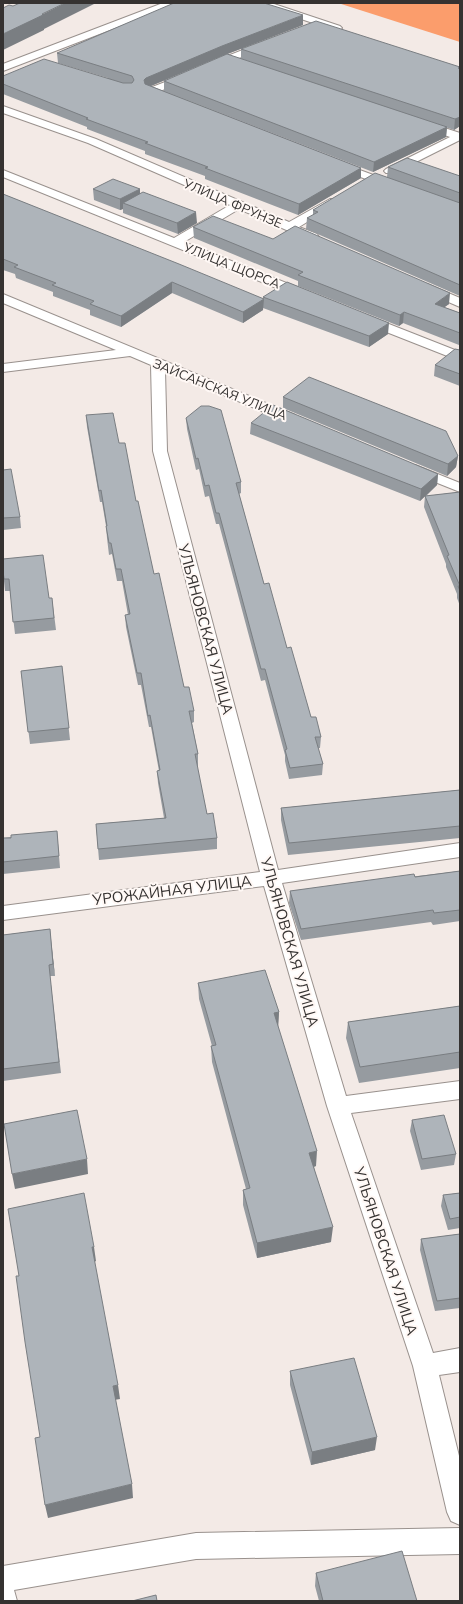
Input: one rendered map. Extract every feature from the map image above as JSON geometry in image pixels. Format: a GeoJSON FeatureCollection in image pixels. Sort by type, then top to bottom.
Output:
{"type":"FeatureCollection","features":[{"type":"Feature","properties":{"kind":"street"},"geometry":{"type":"LineString","coordinates":[[3,68],[30,59],[172,3]]}},
{"type":"Feature","properties":{"kind":"street"},"geometry":{"type":"LineString","coordinates":[[262,3],[344,31]]}},
{"type":"Feature","properties":{"kind":"street"},"geometry":{"type":"LineString","coordinates":[[307,29],[322,23]]}},
{"type":"Feature","properties":{"kind":"street"},"geometry":{"type":"LineString","coordinates":[[166,97],[152,91],[271,42]]}},
{"type":"Feature","properties":{"kind":"street"},"geometry":{"type":"LineString","coordinates":[[30,59],[45,64]]}},
{"type":"Feature","properties":{"kind":"street"},"geometry":{"type":"LineString","coordinates":[[227,59],[242,64]]}},
{"type":"Feature","properties":{"kind":"street","name":"УЛИЦА ФРУНЗЕ"},"geometry":{"type":"LineString","coordinates":[[3,109],[92,141],[325,243]]}},
{"type":"Feature","properties":{"kind":"street"},"geometry":{"type":"LineString","coordinates":[[414,121],[459,136]]}},
{"type":"Feature","properties":{"kind":"street"},"geometry":{"type":"LineString","coordinates":[[361,186],[374,178],[459,136]]}},
{"type":"Feature","properties":{"kind":"street"},"geometry":{"type":"LineString","coordinates":[[329,161],[402,189]]}},
{"type":"Feature","properties":{"kind":"street","name":"УЛИЦА ЩОРСА"},"geometry":{"type":"LineString","coordinates":[[4,175],[314,298]]}},
{"type":"Feature","properties":{"kind":"street"},"geometry":{"type":"LineString","coordinates":[[290,227],[341,197]]}},
{"type":"Feature","properties":{"kind":"street"},"geometry":{"type":"LineString","coordinates":[[175,242],[238,205]]}},
{"type":"Feature","properties":{"kind":"street"},"geometry":{"type":"LineString","coordinates":[[417,284],[460,303]]}},
{"type":"Feature","properties":{"kind":"street","name":"ЗАЙСАНСКАЯ УЛИЦА"},"geometry":{"type":"LineString","coordinates":[[3,298],[306,424]]}},
{"type":"Feature","properties":{"kind":"street"},"geometry":{"type":"LineString","coordinates":[[358,316],[460,358]]}},
{"type":"Feature","properties":{"kind":"street"},"geometry":{"type":"LineString","coordinates":[[3,368],[130,352]]}},
{"type":"Feature","properties":{"kind":"street","name":"УЛЬЯНОВСКАЯ УЛИЦА"},"geometry":{"type":"LineString","coordinates":[[158,363],[160,451],[271,878],[338,1106],[425,1366],[460,1512]]}},
{"type":"Feature","properties":{"kind":"street"},"geometry":{"type":"LineString","coordinates":[[401,464],[460,488]]}},
{"type":"Feature","properties":{"kind":"street","name":"УРОЖАЙНАЯ УЛИЦА"},"geometry":{"type":"LineString","coordinates":[[3,913],[271,878],[460,850]]}},
{"type":"Feature","properties":{"kind":"street"},"geometry":{"type":"LineString","coordinates":[[338,1106],[460,1090]]}},
{"type":"Feature","properties":{"kind":"street"},"geometry":{"type":"LineString","coordinates":[[425,1366],[460,1360]]}},
{"type":"Feature","properties":{"kind":"street"},"geometry":{"type":"LineString","coordinates":[[3,1580],[196,1546],[460,1541]]}},
{"type":"Feature","properties":{"kind":"street"},"geometry":{"type":"LineString","coordinates":[[3,1595],[4,1601]]}},
{"type":"Feature","properties":{"kind":"shaded area"},"geometry":{"type":"Polygon","coordinates":[[[338,3],[460,3],[460,42],[338,3]]]}},
{"type":"Feature","properties":{"kind":"building"},"geometry":{"type":"Polygon","coordinates":[[[20,3],[65,3],[3,34],[3,8],[20,3]]]}},
{"type":"Feature","properties":{"kind":"building"},"geometry":{"type":"Polygon","coordinates":[[[174,3],[264,3],[303,15],[222,46],[146,78],[144,80],[145,84],[361,168],[299,204],[205,168],[208,167],[145,143],[148,142],[86,119],[88,118],[3,84],[3,76],[44,59],[123,83],[132,83],[134,80],[132,76],[57,53],[174,3]]]}},
{"type":"Feature","properties":{"kind":"building"},"geometry":{"type":"Polygon","coordinates":[[[316,21],[460,67],[458,68],[460,69],[460,117],[455,119],[241,49],[316,21]]]}},
{"type":"Feature","properties":{"kind":"building"},"geometry":{"type":"Polygon","coordinates":[[[227,54],[447,127],[374,162],[164,81],[227,54]]]}},
{"type":"Feature","properties":{"kind":"building"},"geometry":{"type":"Polygon","coordinates":[[[407,158],[460,176],[460,193],[388,167],[407,158]]]}},
{"type":"Feature","properties":{"kind":"building"},"geometry":{"type":"Polygon","coordinates":[[[375,173],[460,203],[460,285],[307,218],[318,212],[313,210],[375,173]]]}},
{"type":"Feature","properties":{"kind":"building"},"geometry":{"type":"Polygon","coordinates":[[[113,179],[140,189],[120,199],[93,189],[113,179]]]}},
{"type":"Feature","properties":{"kind":"building"},"geometry":{"type":"Polygon","coordinates":[[[143,192],[196,212],[177,223],[123,203],[143,192]]]}},
{"type":"Feature","properties":{"kind":"building"},"geometry":{"type":"Polygon","coordinates":[[[3,194],[264,299],[243,312],[172,282],[121,316],[90,304],[94,301],[52,285],[56,283],[14,267],[18,265],[3,259],[3,194]]]}},
{"type":"Feature","properties":{"kind":"building"},"geometry":{"type":"Polygon","coordinates":[[[213,216],[273,239],[295,226],[450,293],[435,304],[460,313],[460,333],[404,312],[400,315],[298,275],[303,272],[193,227],[213,216]]]}},
{"type":"Feature","properties":{"kind":"building"},"geometry":{"type":"Polygon","coordinates":[[[287,282],[389,323],[369,336],[263,297],[287,282]]]}},
{"type":"Feature","properties":{"kind":"building"},"geometry":{"type":"Polygon","coordinates":[[[455,349],[460,350],[460,374],[435,365],[455,349]]]}},
{"type":"Feature","properties":{"kind":"building"},"geometry":{"type":"Polygon","coordinates":[[[309,377],[446,431],[458,456],[448,464],[283,397],[309,377]]]}},
{"type":"Feature","properties":{"kind":"building"},"geometry":{"type":"Polygon","coordinates":[[[273,405],[438,474],[421,489],[251,423],[273,405]]]}},
{"type":"Feature","properties":{"kind":"building"},"geometry":{"type":"Polygon","coordinates":[[[201,406],[209,406],[221,410],[241,482],[236,483],[264,584],[269,583],[287,648],[291,647],[311,717],[316,717],[321,737],[315,737],[323,764],[290,768],[285,750],[287,749],[265,669],[261,669],[219,513],[216,513],[209,485],[205,486],[198,458],[196,459],[186,418],[201,406]]]}},
{"type":"Feature","properties":{"kind":"building"},"geometry":{"type":"Polygon","coordinates":[[[113,413],[119,443],[125,443],[136,501],[138,501],[154,574],[159,573],[184,687],[189,687],[194,711],[189,711],[198,754],[195,754],[207,814],[213,813],[217,838],[98,849],[96,824],[166,818],[157,771],[160,770],[150,715],[148,716],[141,673],[137,673],[125,615],[130,614],[121,569],[116,569],[111,543],[109,543],[101,490],[99,491],[86,415],[113,413]]]}},
{"type":"Feature","properties":{"kind":"building"},"geometry":{"type":"Polygon","coordinates":[[[11,469],[20,517],[3,518],[3,470],[11,469]]]}},
{"type":"Feature","properties":{"kind":"building"},"geometry":{"type":"Polygon","coordinates":[[[460,492],[460,586],[447,556],[449,555],[425,496],[460,492]]]}},
{"type":"Feature","properties":{"kind":"building"},"geometry":{"type":"Polygon","coordinates":[[[43,555],[49,598],[52,598],[54,618],[13,622],[9,579],[4,579],[3,559],[43,555]]]}},
{"type":"Feature","properties":{"kind":"building"},"geometry":{"type":"Polygon","coordinates":[[[62,666],[69,728],[28,732],[21,671],[62,666]]]}},
{"type":"Feature","properties":{"kind":"building"},"geometry":{"type":"Polygon","coordinates":[[[460,790],[460,826],[289,843],[281,808],[460,790]]]}},
{"type":"Feature","properties":{"kind":"building"},"geometry":{"type":"Polygon","coordinates":[[[57,831],[59,856],[3,862],[3,838],[11,838],[11,835],[57,831]]]}},
{"type":"Feature","properties":{"kind":"building"},"geometry":{"type":"Polygon","coordinates":[[[460,871],[460,910],[434,913],[433,910],[301,929],[290,891],[414,874],[415,877],[460,871]]]}},
{"type":"Feature","properties":{"kind":"building"},"geometry":{"type":"Polygon","coordinates":[[[50,929],[53,964],[49,965],[59,1062],[3,1069],[3,935],[50,929]]]}},
{"type":"Feature","properties":{"kind":"building"},"geometry":{"type":"Polygon","coordinates":[[[265,970],[279,1012],[274,1013],[317,1151],[309,1153],[333,1227],[257,1243],[243,1190],[250,1188],[211,1046],[216,1045],[198,983],[265,970]]]}},
{"type":"Feature","properties":{"kind":"building"},"geometry":{"type":"Polygon","coordinates":[[[460,1006],[460,1052],[360,1067],[348,1022],[460,1006]]]}},
{"type":"Feature","properties":{"kind":"building"},"geometry":{"type":"Polygon","coordinates":[[[77,1110],[87,1159],[12,1174],[4,1124],[77,1110]]]}},
{"type":"Feature","properties":{"kind":"building"},"geometry":{"type":"Polygon","coordinates":[[[444,1115],[456,1154],[422,1159],[412,1120],[444,1115]]]}},
{"type":"Feature","properties":{"kind":"building"},"geometry":{"type":"Polygon","coordinates":[[[84,1193],[94,1247],[92,1247],[118,1385],[113,1386],[132,1484],[45,1505],[35,1438],[40,1437],[25,1342],[16,1276],[19,1276],[8,1209],[84,1193]]]}},
{"type":"Feature","properties":{"kind":"building"},"geometry":{"type":"Polygon","coordinates":[[[460,1193],[460,1217],[450,1219],[443,1195],[460,1193]]]}},
{"type":"Feature","properties":{"kind":"building"},"geometry":{"type":"Polygon","coordinates":[[[460,1234],[460,1298],[437,1301],[421,1239],[460,1234]]]}},
{"type":"Feature","properties":{"kind":"building"},"geometry":{"type":"Polygon","coordinates":[[[354,1358],[377,1437],[312,1452],[290,1371],[354,1358]]]}},
{"type":"Feature","properties":{"kind":"building"},"geometry":{"type":"Polygon","coordinates":[[[402,1551],[417,1601],[323,1601],[316,1573],[402,1551]]]}},
{"type":"Feature","properties":{"kind":"building"},"geometry":{"type":"Polygon","coordinates":[[[156,1595],[157,1601],[132,1601],[156,1595]]]}}]}
